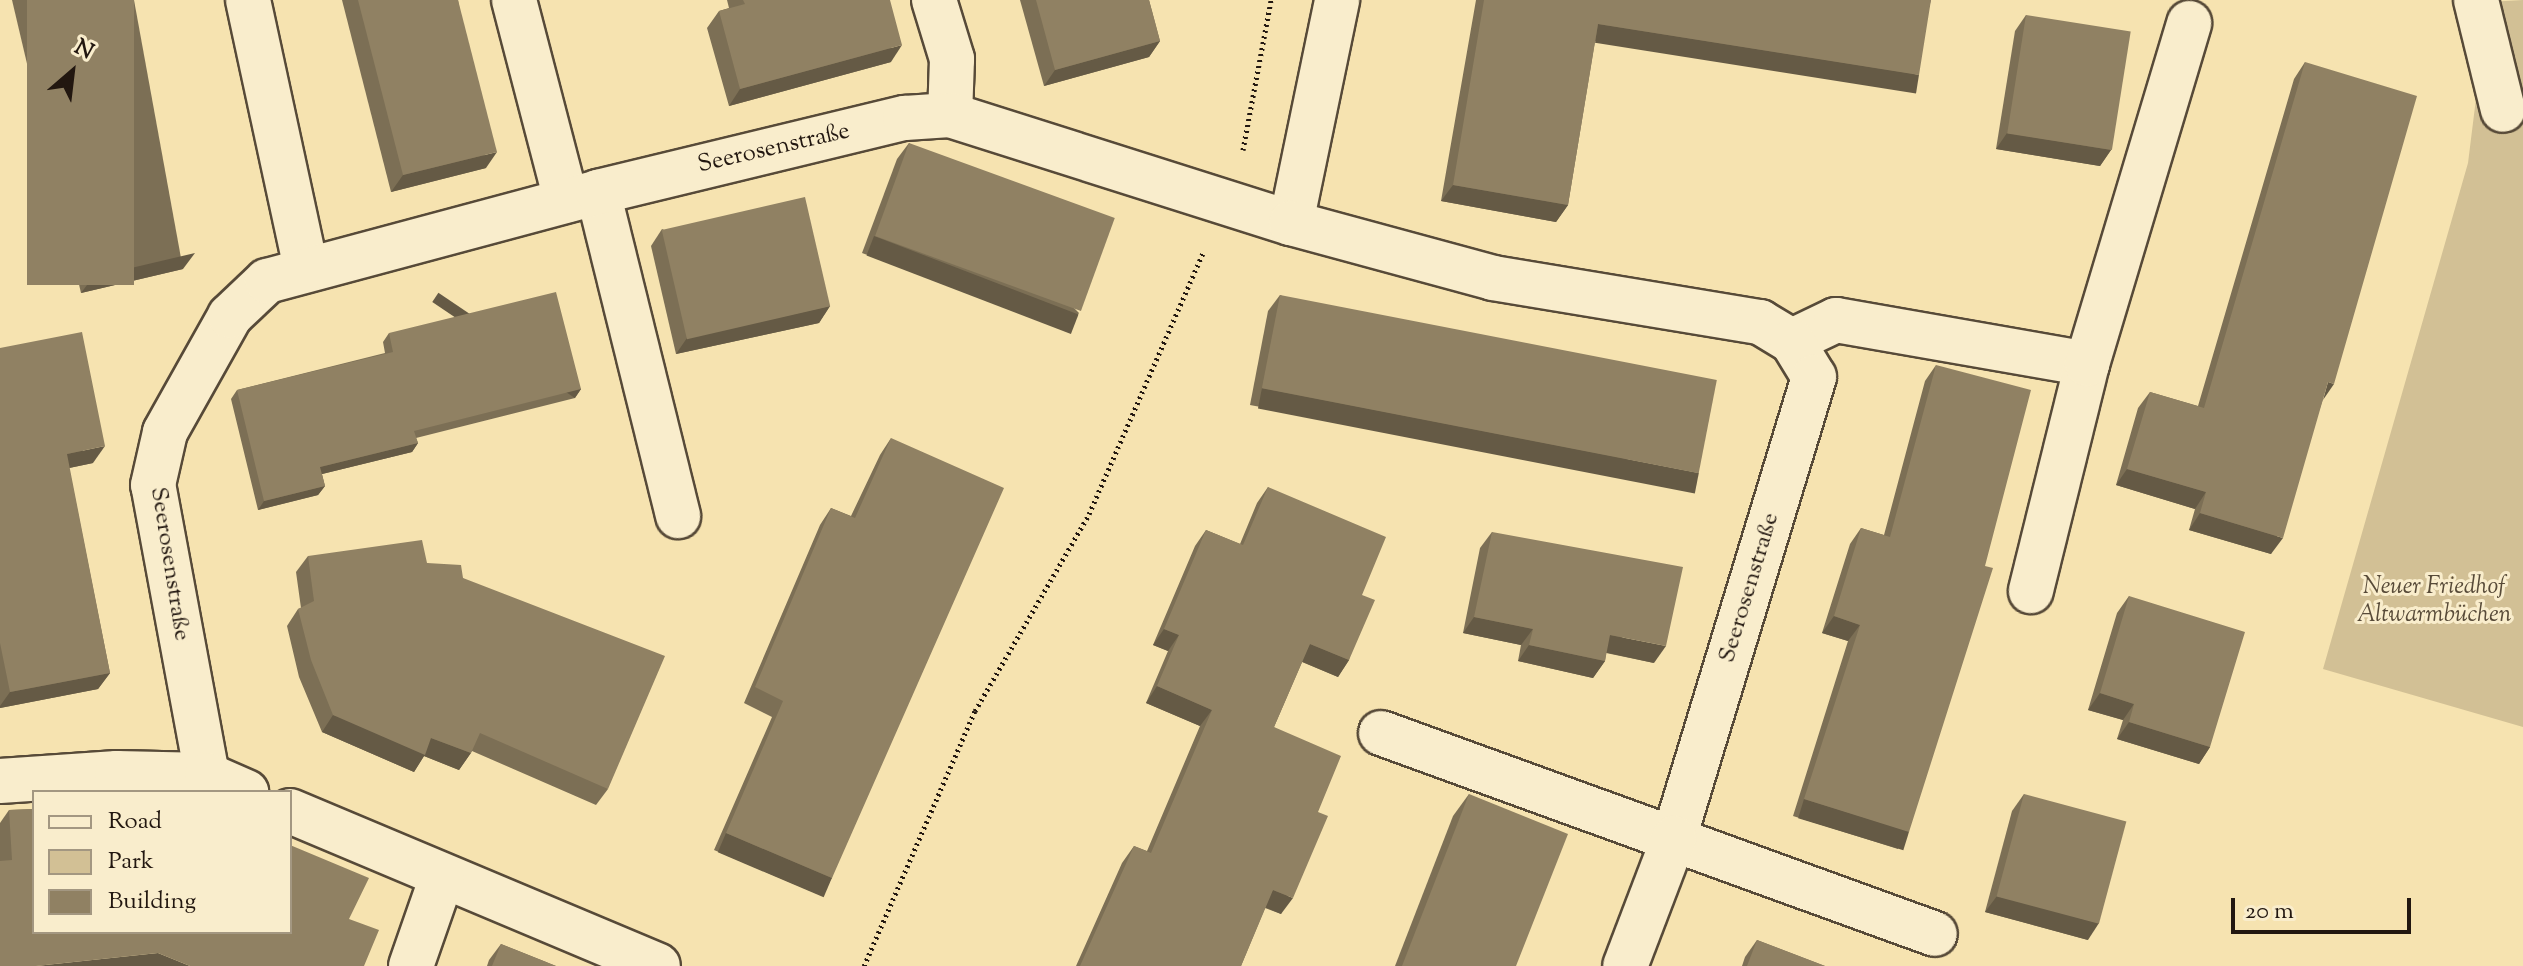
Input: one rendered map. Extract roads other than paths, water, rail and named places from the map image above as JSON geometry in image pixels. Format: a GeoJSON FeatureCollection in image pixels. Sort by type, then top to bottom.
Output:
{"type":"FeatureCollection","features":[{"type":"Feature","properties":{"kind":"street"},"geometry":{"type":"LineString","coordinates":[[248,0],[306,269]]}},
{"type":"Feature","properties":{"kind":"street"},"geometry":{"type":"LineString","coordinates":[[514,0],[582,196],[678,516]]}},
{"type":"Feature","properties":{"kind":"street"},"geometry":{"type":"LineString","coordinates":[[934,0],[952,59],[950,115]]}},
{"type":"Feature","properties":{"kind":"street"},"geometry":{"type":"LineString","coordinates":[[1291,223],[1337,0]]}},
{"type":"Feature","properties":{"kind":"street"},"geometry":{"type":"LineString","coordinates":[[2476,0],[2503,110]]}},
{"type":"Feature","properties":{"kind":"street"},"geometry":{"type":"LineString","coordinates":[[2031,591],[2087,364],[2189,23]]}},
{"type":"Feature","properties":{"kind":"street","name":"Seerosenstraße"},"geometry":{"type":"LineString","coordinates":[[0,781],[117,773],[226,784],[153,485],[165,432],[230,316],[267,281],[582,196],[905,118],[950,115],[1224,205],[1493,278],[1760,322],[1792,341],[1814,377],[1674,838],[1625,966]]}},
{"type":"Feature","properties":{"kind":"street"},"geometry":{"type":"LineString","coordinates":[[1792,341],[1836,320],[2087,364]]}},
{"type":"Feature","properties":{"kind":"street"},"geometry":{"type":"LineString","coordinates":[[1381,733],[1935,934]]}},
{"type":"Feature","properties":{"kind":"street"},"geometry":{"type":"LineString","coordinates":[[292,812],[658,966]]}},
{"type":"Feature","properties":{"kind":"street"},"geometry":{"type":"LineString","coordinates":[[411,966],[442,877]]}},
{"type":"Feature","properties":{"kind":"park label","name":"Neuer Friedhof Altwarmbüchen"},"geometry":{"type":"Point","coordinates":[2434,602]}}]}
